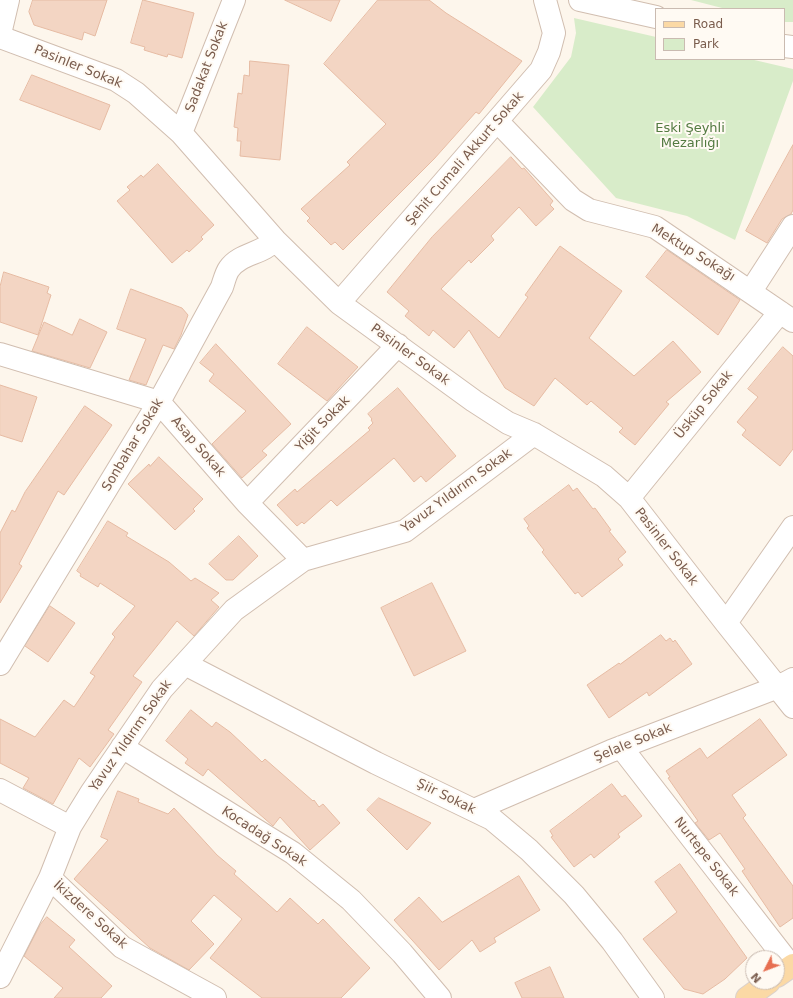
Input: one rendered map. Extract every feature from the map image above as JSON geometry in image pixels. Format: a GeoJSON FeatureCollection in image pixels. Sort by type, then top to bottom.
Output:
{"type":"FeatureCollection","features":[{"type":"Feature","properties":{"kind":"main road"},"geometry":{"type":"LineString","coordinates":[[747,998],[758,990]]}},
{"type":"Feature","properties":{"kind":"street"},"geometry":{"type":"LineString","coordinates":[[0,36],[8,0]]}},
{"type":"Feature","properties":{"kind":"street","name":"Sadakat Sokak"},"geometry":{"type":"LineString","coordinates":[[181,133],[234,0]]}},
{"type":"Feature","properties":{"kind":"street","name":"Şehit Cumali Akkurt Sokak"},"geometry":{"type":"LineString","coordinates":[[339,303],[498,122],[541,70],[549,52],[554,33],[545,0]]}},
{"type":"Feature","properties":{"kind":"street"},"geometry":{"type":"LineString","coordinates":[[580,0],[655,17]]}},
{"type":"Feature","properties":{"kind":"street","name":"Pasinler Sokak"},"geometry":{"type":"LineString","coordinates":[[0,36],[116,80],[136,93],[181,133],[275,240],[339,303],[474,401],[508,423],[534,434],[604,476],[629,498],[726,624],[785,683],[793,707]]}},
{"type":"Feature","properties":{"kind":"street","name":"Mektup Sokağı"},"geometry":{"type":"LineString","coordinates":[[498,122],[573,200],[589,210],[655,227],[751,291],[787,317]]}},
{"type":"Feature","properties":{"kind":"street"},"geometry":{"type":"LineString","coordinates":[[751,291],[793,226]]}},
{"type":"Feature","properties":{"kind":"street","name":"Sonbahar Sokak"},"geometry":{"type":"LineString","coordinates":[[0,664],[159,402],[222,287],[229,269],[240,258],[270,246],[275,240]]}},
{"type":"Feature","properties":{"kind":"street","name":"Üsküp Sokak"},"geometry":{"type":"LineString","coordinates":[[629,498],[787,317]]}},
{"type":"Feature","properties":{"kind":"street","name":"Yiğit Sokak"},"geometry":{"type":"LineString","coordinates":[[247,504],[398,345]]}},
{"type":"Feature","properties":{"kind":"street"},"geometry":{"type":"LineString","coordinates":[[0,354],[159,402]]}},
{"type":"Feature","properties":{"kind":"street","name":"Asap Sokak"},"geometry":{"type":"LineString","coordinates":[[159,402],[247,504],[303,560]]}},
{"type":"Feature","properties":{"kind":"street","name":"Yavuz Yıldırım Sokak"},"geometry":{"type":"LineString","coordinates":[[0,977],[50,878],[70,827],[91,793],[162,690],[234,610],[303,560],[405,531],[534,434]]}},
{"type":"Feature","properties":{"kind":"street"},"geometry":{"type":"LineString","coordinates":[[726,624],[793,527]]}},
{"type":"Feature","properties":{"kind":"street","name":"Şiir Sokak"},"geometry":{"type":"LineString","coordinates":[[185,664],[376,763],[492,819],[529,850],[574,895],[612,941],[653,998]]}},
{"type":"Feature","properties":{"kind":"street","name":"Şelale Sokak"},"geometry":{"type":"LineString","coordinates":[[474,810],[621,747],[785,683]]}},
{"type":"Feature","properties":{"kind":"street","name":"Kocadağ Sokak"},"geometry":{"type":"LineString","coordinates":[[122,747],[293,853],[351,900],[402,953],[440,998]]}},
{"type":"Feature","properties":{"kind":"street","name":"Nurtepe Sokak"},"geometry":{"type":"LineString","coordinates":[[621,747],[787,969]]}},
{"type":"Feature","properties":{"kind":"street"},"geometry":{"type":"LineString","coordinates":[[0,790],[70,827]]}},
{"type":"Feature","properties":{"kind":"street","name":"İkizdere Sokak"},"geometry":{"type":"LineString","coordinates":[[50,878],[122,947],[215,998]]}},
{"type":"Feature","properties":{"kind":"green space"},"geometry":{"type":"Polygon","coordinates":[[[691,0],[793,0],[793,22],[785,22],[785,8],[722,8],[691,0]]]}},
{"type":"Feature","properties":{"kind":"green space","name":"Eski Şeyhli Mezarlığı"},"geometry":{"type":"Polygon","coordinates":[[[574,18],[655,37],[655,60],[754,60],[793,69],[793,81],[735,240],[687,216],[616,198],[533,107],[571,57],[576,33],[574,18]]]}},
{"type":"Feature","properties":{"kind":"building"},"geometry":{"type":"Polygon","coordinates":[[[33,0],[107,0],[95,36],[84,32],[82,40],[34,25],[29,12],[33,0]]]}},
{"type":"Feature","properties":{"kind":"building"},"geometry":{"type":"Polygon","coordinates":[[[143,0],[194,13],[182,58],[168,54],[167,57],[144,50],[145,47],[131,43],[143,0]]]}},
{"type":"Feature","properties":{"kind":"building"},"geometry":{"type":"Polygon","coordinates":[[[285,0],[340,0],[331,21],[285,0]]]}},
{"type":"Feature","properties":{"kind":"building"},"geometry":{"type":"Polygon","coordinates":[[[378,0],[429,0],[446,13],[522,61],[479,114],[476,112],[434,159],[343,250],[335,242],[331,245],[307,221],[310,218],[301,209],[350,165],[347,162],[386,124],[324,64],[378,0]]]}},
{"type":"Feature","properties":{"kind":"building"},"geometry":{"type":"Polygon","coordinates":[[[250,61],[289,65],[280,160],[240,156],[241,141],[237,141],[238,128],[234,127],[238,93],[242,94],[244,75],[249,76],[250,61]]]}},
{"type":"Feature","properties":{"kind":"building"},"geometry":{"type":"Polygon","coordinates":[[[32,75],[110,105],[100,130],[20,100],[32,75]]]}},
{"type":"Feature","properties":{"kind":"building"},"geometry":{"type":"Polygon","coordinates":[[[793,145],[793,210],[791,214],[782,219],[767,243],[746,231],[793,145]]]}},
{"type":"Feature","properties":{"kind":"building"},"geometry":{"type":"Polygon","coordinates":[[[511,157],[522,169],[524,168],[553,201],[550,205],[554,209],[536,226],[519,207],[491,236],[494,240],[471,263],[469,260],[441,289],[499,338],[528,297],[525,295],[560,246],[622,291],[589,338],[634,376],[673,341],[701,372],[666,402],[669,404],[635,445],[619,432],[623,428],[591,401],[587,405],[555,378],[534,406],[505,388],[469,330],[454,348],[433,330],[429,336],[405,316],[409,311],[387,292],[432,237],[511,157]]]}},
{"type":"Feature","properties":{"kind":"building"},"geometry":{"type":"Polygon","coordinates":[[[158,164],[214,225],[201,237],[203,239],[189,252],[187,250],[172,263],[117,201],[130,190],[127,187],[141,175],[143,177],[158,164]]]}},
{"type":"Feature","properties":{"kind":"building"},"geometry":{"type":"Polygon","coordinates":[[[667,250],[740,300],[718,335],[646,277],[667,250]]]}},
{"type":"Feature","properties":{"kind":"building"},"geometry":{"type":"Polygon","coordinates":[[[4,272],[49,287],[47,293],[51,295],[38,335],[0,322],[0,287],[4,272]]]}},
{"type":"Feature","properties":{"kind":"building"},"geometry":{"type":"Polygon","coordinates":[[[131,289],[182,308],[188,315],[174,349],[163,345],[146,385],[129,380],[146,339],[117,329],[131,289]]]}},
{"type":"Feature","properties":{"kind":"building"},"geometry":{"type":"Polygon","coordinates":[[[80,319],[107,332],[90,368],[32,351],[44,322],[72,335],[80,319]]]}},
{"type":"Feature","properties":{"kind":"building"},"geometry":{"type":"Polygon","coordinates":[[[307,327],[358,367],[327,401],[278,364],[307,327]]]}},
{"type":"Feature","properties":{"kind":"building"},"geometry":{"type":"Polygon","coordinates":[[[216,344],[291,424],[262,451],[267,455],[242,478],[212,444],[246,411],[209,381],[214,374],[200,363],[216,344]]]}},
{"type":"Feature","properties":{"kind":"building"},"geometry":{"type":"Polygon","coordinates":[[[783,347],[793,356],[793,449],[780,466],[742,435],[746,430],[737,422],[758,397],[748,389],[783,347]]]}},
{"type":"Feature","properties":{"kind":"building"},"geometry":{"type":"Polygon","coordinates":[[[0,385],[37,397],[22,442],[0,435],[0,385]]]}},
{"type":"Feature","properties":{"kind":"building"},"geometry":{"type":"Polygon","coordinates":[[[398,388],[456,456],[426,482],[421,476],[414,482],[394,458],[337,506],[331,500],[304,524],[302,522],[297,526],[277,505],[295,489],[297,492],[370,430],[368,428],[373,423],[368,414],[398,388]]]}},
{"type":"Feature","properties":{"kind":"building"},"geometry":{"type":"Polygon","coordinates":[[[85,406],[112,425],[64,495],[58,491],[19,564],[22,566],[0,603],[0,533],[12,510],[15,512],[25,492],[85,406]]]}},
{"type":"Feature","properties":{"kind":"building"},"geometry":{"type":"Polygon","coordinates":[[[159,457],[203,499],[193,509],[195,511],[175,530],[128,484],[149,464],[150,466],[159,457]]]}},
{"type":"Feature","properties":{"kind":"building"},"geometry":{"type":"Polygon","coordinates":[[[569,485],[573,491],[577,488],[593,509],[595,508],[611,530],[609,531],[626,552],[618,559],[623,565],[582,597],[578,592],[575,594],[542,552],[544,550],[527,528],[529,526],[524,519],[569,485]]]}},
{"type":"Feature","properties":{"kind":"building"},"geometry":{"type":"Polygon","coordinates":[[[108,521],[128,533],[126,536],[169,562],[191,581],[195,578],[219,593],[211,600],[219,607],[194,636],[177,621],[133,676],[142,682],[108,730],[114,734],[90,767],[79,758],[53,804],[23,788],[29,778],[0,763],[0,719],[35,737],[64,700],[74,707],[95,676],[90,673],[115,637],[112,634],[135,606],[100,583],[98,587],[80,576],[81,574],[77,571],[108,521]]]}},
{"type":"Feature","properties":{"kind":"building"},"geometry":{"type":"Polygon","coordinates":[[[239,536],[258,556],[233,580],[226,580],[209,564],[239,536]]]}},
{"type":"Feature","properties":{"kind":"building"},"geometry":{"type":"Polygon","coordinates":[[[432,583],[466,651],[414,676],[381,608],[432,583]]]}},
{"type":"Feature","properties":{"kind":"building"},"geometry":{"type":"Polygon","coordinates":[[[50,606],[75,623],[48,662],[25,646],[50,606]]]}},
{"type":"Feature","properties":{"kind":"building"},"geometry":{"type":"Polygon","coordinates":[[[661,635],[666,641],[670,638],[673,642],[675,640],[692,664],[649,696],[647,692],[609,718],[587,685],[661,635]]]}},
{"type":"Feature","properties":{"kind":"building"},"geometry":{"type":"Polygon","coordinates":[[[191,710],[212,727],[216,722],[230,732],[262,762],[265,759],[313,801],[314,800],[319,807],[323,804],[340,823],[310,850],[280,817],[273,826],[208,769],[203,776],[185,763],[188,759],[166,741],[191,710]]]}},
{"type":"Feature","properties":{"kind":"building"},"geometry":{"type":"Polygon","coordinates":[[[760,719],[787,755],[732,795],[746,815],[743,818],[793,886],[793,918],[780,927],[742,871],[745,869],[720,833],[709,840],[695,823],[698,821],[668,778],[670,777],[666,771],[700,748],[707,758],[760,719]]]}},
{"type":"Feature","properties":{"kind":"building"},"geometry":{"type":"Polygon","coordinates":[[[612,784],[622,797],[625,795],[642,816],[618,834],[620,837],[594,858],[591,854],[574,867],[551,837],[553,836],[550,831],[612,784]]]}},
{"type":"Feature","properties":{"kind":"building"},"geometry":{"type":"Polygon","coordinates":[[[118,791],[139,799],[138,802],[168,814],[174,808],[217,855],[236,871],[234,874],[277,912],[290,898],[318,924],[323,919],[370,968],[341,998],[262,998],[210,958],[242,919],[214,895],[191,921],[214,944],[189,970],[150,948],[74,879],[108,840],[101,837],[118,791]]]}},
{"type":"Feature","properties":{"kind":"building"},"geometry":{"type":"Polygon","coordinates":[[[379,798],[431,823],[407,850],[367,810],[379,798]]]}},
{"type":"Feature","properties":{"kind":"building"},"geometry":{"type":"Polygon","coordinates":[[[680,864],[745,955],[745,960],[725,979],[703,994],[684,989],[643,939],[677,912],[655,882],[680,864]]]}},
{"type":"Feature","properties":{"kind":"building"},"geometry":{"type":"Polygon","coordinates":[[[519,876],[540,910],[494,938],[496,942],[480,952],[472,940],[439,970],[394,920],[419,897],[442,922],[519,876]]]}},
{"type":"Feature","properties":{"kind":"building"},"geometry":{"type":"Polygon","coordinates":[[[47,917],[75,940],[69,947],[112,986],[101,998],[54,998],[63,988],[24,956],[40,925],[47,917]]]}},
{"type":"Feature","properties":{"kind":"building"},"geometry":{"type":"Polygon","coordinates":[[[550,967],[564,998],[522,998],[515,983],[550,967]]]}}]}
